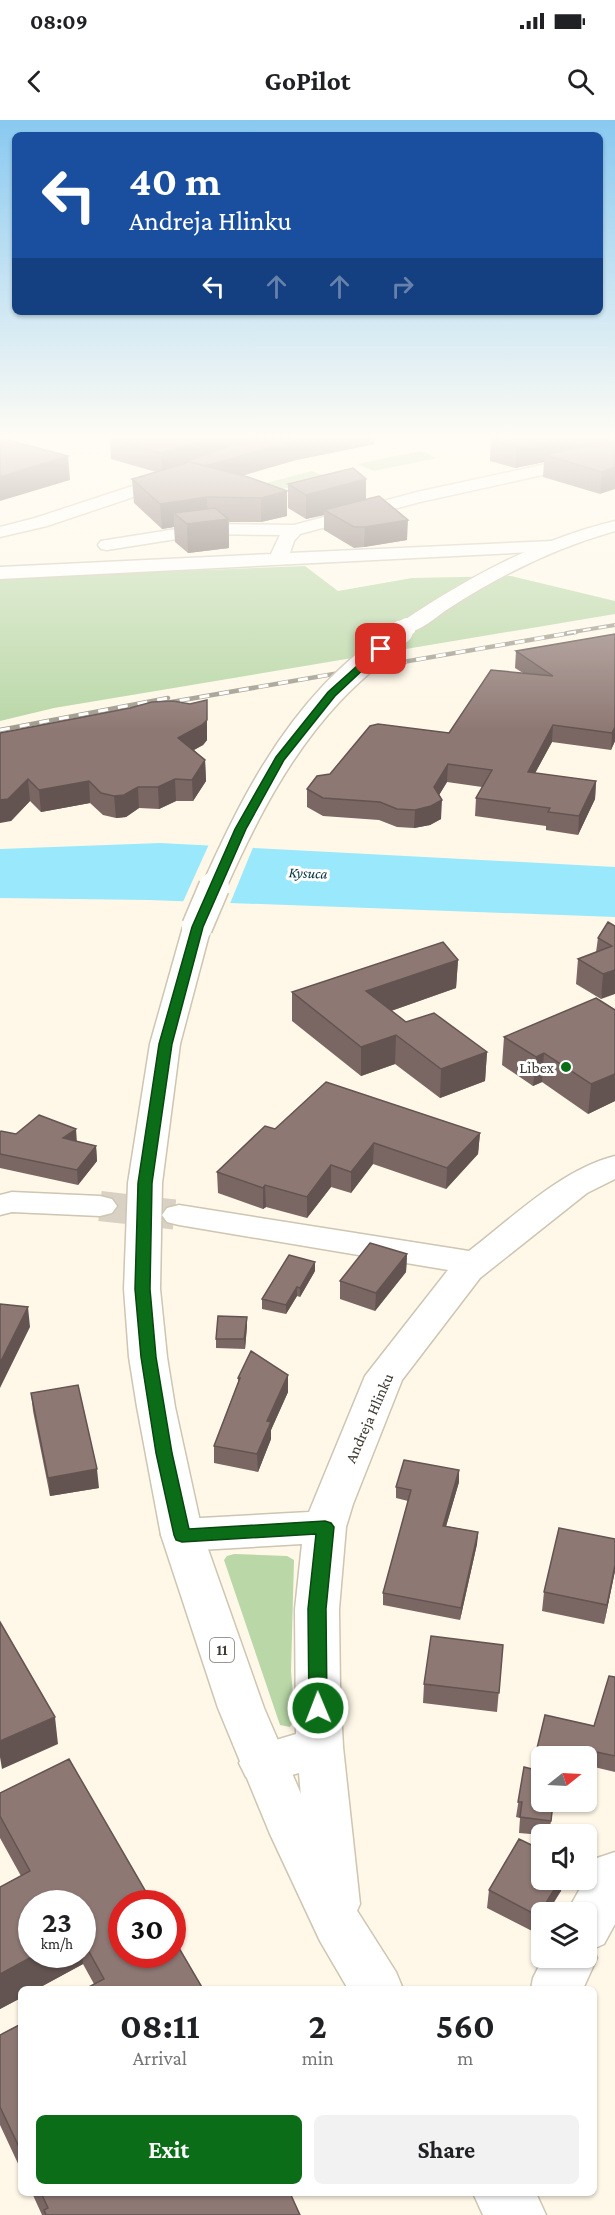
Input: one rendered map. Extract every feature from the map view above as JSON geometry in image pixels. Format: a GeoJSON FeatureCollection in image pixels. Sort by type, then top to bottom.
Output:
{"type":"FeatureCollection","features":[{"type":"Feature","properties":{"kind":"street"},"geometry":{"type":"LineString","coordinates":[[107,545],[178,534]]}},
{"type":"Feature","properties":{"kind":"street"},"geometry":{"type":"LineString","coordinates":[[273,534],[299,534]]}},
{"type":"Feature","properties":{"kind":"street"},"geometry":{"type":"LineString","coordinates":[[279,559],[290,535],[294,534]]}},
{"type":"Feature","properties":{"kind":"street","name":"11"},"geometry":{"type":"LineString","coordinates":[[375,1986],[338,1924],[294,1834],[263,1763],[182,1535],[155,1397],[142,1289],[145,1183],[165,1044],[197,927],[240,829],[280,759],[332,694],[407,627],[462,592],[522,560],[558,544],[590,534]]}},
{"type":"Feature","properties":{"kind":"street","name":"11"},"geometry":{"type":"LineString","coordinates":[[558,544],[607,534]]}},
{"type":"Feature","properties":{"kind":"street"},"geometry":{"type":"LineString","coordinates":[[0,573],[558,544]]}},
{"type":"Feature","properties":{"kind":"street"},"geometry":{"type":"LineString","coordinates":[[484,549],[522,560]]}},
{"type":"Feature","properties":{"kind":"street","name":"Andreja Hlinku"},"geometry":{"type":"LineString","coordinates":[[338,1924],[320,1747],[317,1609],[325,1527],[332,1504],[384,1376],[467,1270],[576,1186],[615,1166]]}},
{"type":"Feature","properties":{"kind":"street"},"geometry":{"type":"LineString","coordinates":[[0,1205],[12,1202],[100,1206]]}},
{"type":"Feature","properties":{"kind":"street"},"geometry":{"type":"LineString","coordinates":[[178,1215],[476,1263]]}},
{"type":"Feature","properties":{"kind":"street"},"geometry":{"type":"LineString","coordinates":[[182,1535],[325,1527]]}},
{"type":"Feature","properties":{"kind":"street"},"geometry":{"type":"LineString","coordinates":[[263,1763],[320,1747]]}},
{"type":"Feature","properties":{"kind":"street"},"geometry":{"type":"LineString","coordinates":[[597,1908],[615,1874]]}},
{"type":"Feature","properties":{"kind":"street"},"geometry":{"type":"LineString","coordinates":[[558,1986],[565,1968]]}},
{"type":"Feature","properties":{"kind":"street"},"geometry":{"type":"LineString","coordinates":[[504,2196],[517,2215]]}},
{"type":"Feature","properties":{"kind":"green space"},"geometry":{"type":"Polygon","coordinates":[[[305,566],[338,591],[412,578],[511,576],[615,601],[615,614],[54,708],[0,721],[0,578],[305,566]]]}},
{"type":"Feature","properties":{"kind":"green space"},"geometry":{"type":"Polygon","coordinates":[[[234,1554],[287,1556],[294,1560],[291,1671],[295,1719],[290,1727],[280,1725],[224,1560],[227,1556],[234,1554]]]}},
{"type":"Feature","properties":{"kind":"water","name":"Kysuca"},"geometry":{"type":"Polygon","coordinates":[[[160,843],[615,867],[615,917],[149,900],[0,898],[0,849],[160,843]]]}},
{"type":"Feature","properties":{"kind":"pier"},"geometry":{"type":"Polygon","coordinates":[[[210,842],[254,845],[229,906],[182,904],[210,842]]]}},
{"type":"Feature","properties":{"kind":"building"},"geometry":{"type":"Polygon","coordinates":[[[615,634],[615,727],[612,733],[553,725],[528,772],[596,781],[579,816],[548,812],[550,808],[476,798],[492,770],[448,764],[434,787],[442,800],[431,806],[415,810],[397,809],[380,802],[323,798],[307,789],[317,776],[330,774],[370,726],[378,724],[449,733],[491,670],[553,676],[516,651],[615,634]]]}},
{"type":"Feature","properties":{"kind":"building"},"geometry":{"type":"Polygon","coordinates":[[[207,700],[207,720],[178,738],[205,760],[192,780],[175,779],[158,787],[138,787],[124,795],[114,796],[101,793],[89,781],[39,790],[28,779],[8,799],[0,800],[0,733],[152,702],[173,701],[190,704],[207,700]]]}},
{"type":"Feature","properties":{"kind":"building"},"geometry":{"type":"Polygon","coordinates":[[[608,922],[615,926],[615,970],[603,974],[578,959],[612,946],[598,938],[608,922]]]}},
{"type":"Feature","properties":{"kind":"building"},"geometry":{"type":"Polygon","coordinates":[[[443,942],[458,960],[366,991],[406,1022],[434,1013],[487,1052],[441,1069],[396,1035],[361,1047],[292,992],[443,942]]]}},
{"type":"Feature","properties":{"kind":"building"},"geometry":{"type":"Polygon","coordinates":[[[596,998],[615,1010],[615,1074],[591,1084],[544,1053],[536,1057],[504,1037],[596,998]]]}},
{"type":"Feature","properties":{"kind":"building"},"geometry":{"type":"Polygon","coordinates":[[[326,1082],[480,1133],[447,1168],[374,1143],[351,1172],[331,1165],[307,1197],[265,1185],[263,1188],[217,1172],[265,1126],[275,1129],[326,1082]]]}},
{"type":"Feature","properties":{"kind":"building"},"geometry":{"type":"Polygon","coordinates":[[[39,1115],[76,1129],[63,1138],[96,1146],[77,1170],[0,1154],[1,1131],[16,1134],[39,1115]]]}},
{"type":"Feature","properties":{"kind":"building"},"geometry":{"type":"Polygon","coordinates":[[[370,1243],[407,1254],[376,1293],[340,1281],[370,1243]]]}},
{"type":"Feature","properties":{"kind":"building"},"geometry":{"type":"Polygon","coordinates":[[[289,1255],[315,1262],[300,1288],[297,1287],[286,1305],[262,1299],[289,1255]]]}},
{"type":"Feature","properties":{"kind":"building"},"geometry":{"type":"Polygon","coordinates":[[[0,1304],[28,1307],[0,1363],[0,1304]]]}},
{"type":"Feature","properties":{"kind":"building"},"geometry":{"type":"Polygon","coordinates":[[[218,1316],[247,1317],[244,1339],[216,1339],[218,1316]]]}},
{"type":"Feature","properties":{"kind":"building"},"geometry":{"type":"Polygon","coordinates":[[[251,1351],[288,1375],[267,1421],[271,1422],[257,1454],[214,1446],[240,1378],[238,1378],[251,1351]]]}},
{"type":"Feature","properties":{"kind":"building"},"geometry":{"type":"Polygon","coordinates":[[[78,1385],[97,1469],[48,1478],[31,1393],[78,1385]]]}},
{"type":"Feature","properties":{"kind":"building"},"geometry":{"type":"Polygon","coordinates":[[[404,1460],[459,1470],[443,1526],[478,1532],[461,1608],[383,1593],[411,1490],[396,1487],[404,1460]]]}},
{"type":"Feature","properties":{"kind":"building"},"geometry":{"type":"Polygon","coordinates":[[[559,1528],[615,1539],[615,1565],[607,1605],[544,1592],[559,1528]]]}},
{"type":"Feature","properties":{"kind":"building"},"geometry":{"type":"Polygon","coordinates":[[[0,1622],[55,1717],[0,1741],[0,1622]]]}},
{"type":"Feature","properties":{"kind":"building"},"geometry":{"type":"Polygon","coordinates":[[[431,1636],[503,1645],[499,1693],[424,1684],[431,1636]]]}},
{"type":"Feature","properties":{"kind":"building"},"geometry":{"type":"Polygon","coordinates":[[[609,1676],[615,1677],[615,1756],[597,1752],[597,1746],[538,1746],[545,1715],[594,1726],[609,1676]]]}},
{"type":"Feature","properties":{"kind":"building"},"geometry":{"type":"Polygon","coordinates":[[[69,1759],[145,1890],[108,1890],[108,1968],[186,1968],[186,1960],[201,1986],[91,1986],[104,1979],[96,1964],[96,1890],[18,1890],[18,1964],[0,1974],[0,1887],[30,1871],[0,1816],[0,1793],[69,1759]]]}},
{"type":"Feature","properties":{"kind":"building"},"geometry":{"type":"Polygon","coordinates":[[[524,1767],[531,1769],[531,1812],[552,1812],[551,1821],[520,1817],[522,1802],[518,1802],[524,1767]]]}},
{"type":"Feature","properties":{"kind":"building"},"geometry":{"type":"Polygon","coordinates":[[[519,1839],[531,1845],[531,1890],[554,1890],[547,1902],[531,1902],[531,1912],[489,1890],[519,1839]]]}},
{"type":"Feature","properties":{"kind":"building"},"geometry":{"type":"Polygon","coordinates":[[[18,2026],[18,2145],[0,2107],[0,2035],[18,2026]]]}},
{"type":"Feature","properties":{"kind":"building"},"geometry":{"type":"Polygon","coordinates":[[[42,2196],[291,2196],[300,2215],[46,2215],[44,2210],[48,2208],[42,2196]]]}},
{"type":"Feature","properties":{"kind":"tunnel"},"geometry":{"type":"LineString","coordinates":[[100,1206],[179,1215]]}},
{"type":"Feature","properties":{"kind":"railway"},"geometry":{"type":"LineString","coordinates":[[567,633],[615,625]]}},
{"type":"Feature","properties":{"kind":"railway"},"geometry":{"type":"LineString","coordinates":[[160,704],[576,632]]}},
{"type":"Feature","properties":{"kind":"railway"},"geometry":{"type":"LineString","coordinates":[[0,730],[168,698]]}},
{"type":"Feature","properties":{"kind":"place","name":"Libex"},"geometry":{"type":"Point","coordinates":[566,1067]}},
{"type":"Feature","properties":{"kind":"route"},"geometry":{"type":"LineString","coordinates":[[318,1708],[317,1609],[325,1527],[182,1535],[164,1453],[148,1357],[142,1289],[145,1183],[165,1044],[197,927],[218,876],[240,829],[280,759],[332,694],[381,649]]}}]}
